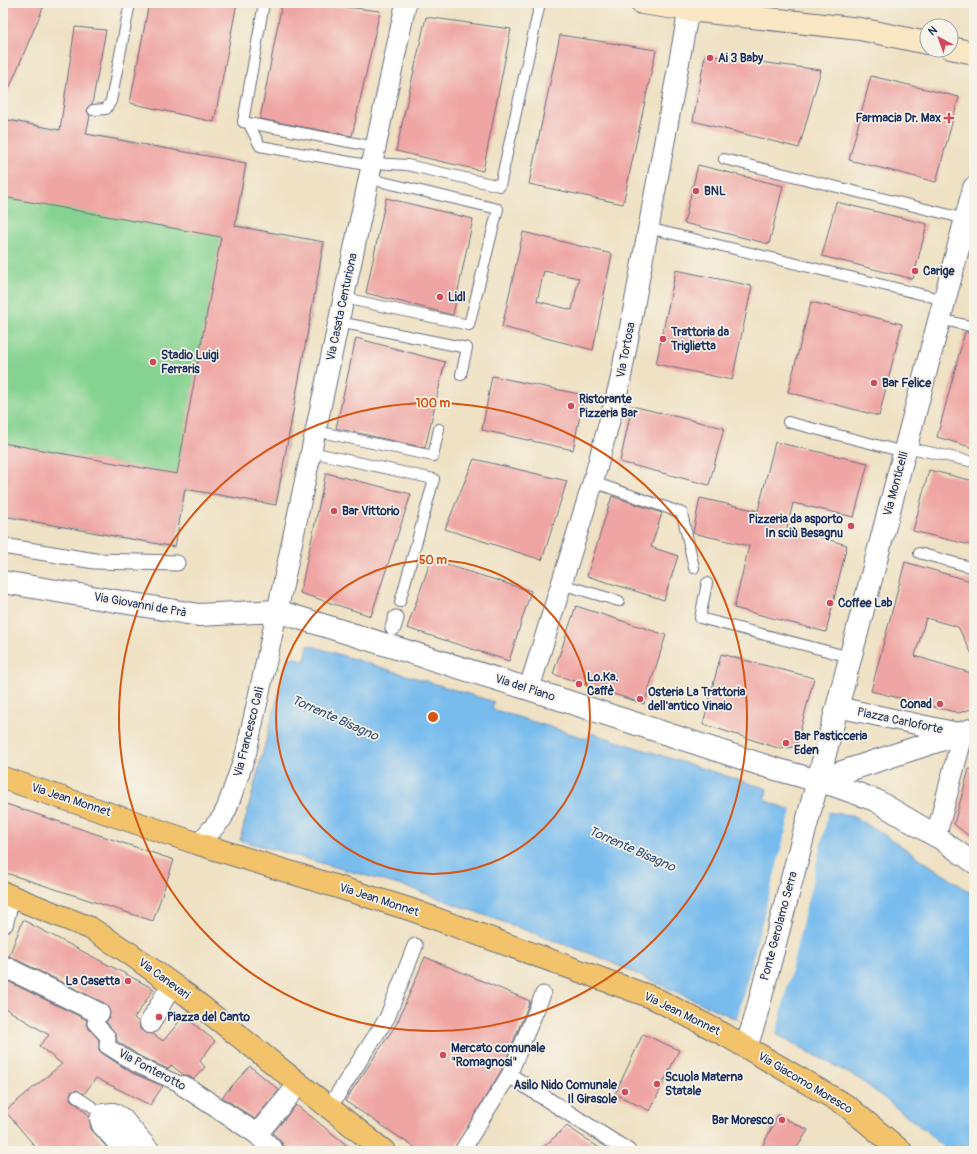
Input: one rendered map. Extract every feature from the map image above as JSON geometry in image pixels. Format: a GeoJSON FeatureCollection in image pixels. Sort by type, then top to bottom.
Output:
{"type":"FeatureCollection","features":[{"type":"Feature","properties":{"kind":"main road"},"geometry":{"type":"LineString","coordinates":[[642,3],[689,7],[860,29],[919,41]]}},
{"type":"Feature","properties":{"kind":"main road"},"geometry":{"type":"LineString","coordinates":[[959,50],[974,53]]}},
{"type":"Feature","properties":{"kind":"main road","name":"Via Jean Monnet"},"geometry":{"type":"LineString","coordinates":[[3,778],[199,844],[409,909],[654,998],[749,1038]]}},
{"type":"Feature","properties":{"kind":"main road","name":"Via Canevari"},"geometry":{"type":"LineString","coordinates":[[7,894],[90,928],[129,953],[172,984],[384,1151]]}},
{"type":"Feature","properties":{"kind":"main road","name":"Via Giacomo Moresco"},"geometry":{"type":"LineString","coordinates":[[749,1038],[847,1106],[901,1151]]}},
{"type":"Feature","properties":{"kind":"street","name":"Via Casata Centuriona"},"geometry":{"type":"LineString","coordinates":[[278,611],[406,3]]}},
{"type":"Feature","properties":{"kind":"street","name":"Via Tortosa"},"geometry":{"type":"LineString","coordinates":[[529,689],[593,482],[620,382],[689,7]]}},
{"type":"Feature","properties":{"kind":"street","name":"Via Monticelli"},"geometry":{"type":"LineString","coordinates":[[818,780],[974,188]]}},
{"type":"Feature","properties":{"kind":"street"},"geometry":{"type":"LineString","coordinates":[[3,546],[95,561],[177,563]]}},
{"type":"Feature","properties":{"kind":"street","name":"Via Giovanni de Prà"},"geometry":{"type":"LineString","coordinates":[[3,582],[199,615],[278,611]]}},
{"type":"Feature","properties":{"kind":"street","name":"Via del Piano"},"geometry":{"type":"LineString","coordinates":[[278,611],[529,689],[772,768],[818,780]]}},
{"type":"Feature","properties":{"kind":"street","name":"Via Francesco Calì"},"geometry":{"type":"LineString","coordinates":[[199,844],[222,818],[238,778],[246,753],[278,611]]}},
{"type":"Feature","properties":{"kind":"street","name":"Piazza Carloforte"},"geometry":{"type":"LineString","coordinates":[[837,707],[968,731]]}},
{"type":"Feature","properties":{"kind":"street"},"geometry":{"type":"LineString","coordinates":[[936,836],[968,731]]}},
{"type":"Feature","properties":{"kind":"street","name":"Piazza Carloforte"},"geometry":{"type":"LineString","coordinates":[[818,780],[968,731]]}},
{"type":"Feature","properties":{"kind":"street","name":"Piazza Carloforte"},"geometry":{"type":"LineString","coordinates":[[875,800],[870,781],[870,774],[886,758]]}},
{"type":"Feature","properties":{"kind":"street"},"geometry":{"type":"LineString","coordinates":[[818,780],[875,800],[936,836],[974,863]]}},
{"type":"Feature","properties":{"kind":"street","name":"Ponte Gerolamo Serra"},"geometry":{"type":"LineString","coordinates":[[749,1038],[818,780]]}},
{"type":"Feature","properties":{"kind":"street"},"geometry":{"type":"LineString","coordinates":[[3,923],[7,894]]}},
{"type":"Feature","properties":{"kind":"street"},"geometry":{"type":"LineString","coordinates":[[336,1096],[387,1018],[415,946]]}},
{"type":"Feature","properties":{"kind":"street","name":"Via Ponterotto"},"geometry":{"type":"LineString","coordinates":[[3,966],[99,1013],[95,1023],[108,1037],[107,1046],[137,1064],[184,1086],[257,1134],[274,1151]]}},
{"type":"Feature","properties":{"kind":"street"},"geometry":{"type":"LineString","coordinates":[[150,1023],[172,984]]}},
{"type":"Feature","properties":{"kind":"street"},"geometry":{"type":"LineString","coordinates":[[462,1151],[509,1075],[543,994]]}},
{"type":"Feature","properties":{"kind":"street"},"geometry":{"type":"LineString","coordinates":[[509,1075],[628,1151]]}},
{"type":"Feature","properties":{"kind":"street"},"geometry":{"type":"LineString","coordinates":[[257,1134],[299,1084]]}},
{"type":"Feature","properties":{"kind":"street"},"geometry":{"type":"LineString","coordinates":[[125,1151],[102,1124],[100,1119],[103,1114],[113,1113],[122,1118],[150,1151]]}},
{"type":"Feature","properties":{"kind":"lane"},"geometry":{"type":"LineString","coordinates":[[93,110],[106,109],[111,102],[130,3]]}},
{"type":"Feature","properties":{"kind":"lane"},"geometry":{"type":"LineString","coordinates":[[264,3],[243,122],[373,164],[498,209],[468,325],[344,298]]}},
{"type":"Feature","properties":{"kind":"lane"},"geometry":{"type":"LineString","coordinates":[[249,124],[260,146],[373,164],[407,166],[500,186],[540,3]]}},
{"type":"Feature","properties":{"kind":"lane"},"geometry":{"type":"LineString","coordinates":[[724,159],[966,219]]}},
{"type":"Feature","properties":{"kind":"lane"},"geometry":{"type":"LineString","coordinates":[[648,228],[942,310],[974,327]]}},
{"type":"Feature","properties":{"kind":"lane"},"geometry":{"type":"LineString","coordinates":[[339,322],[467,348],[461,375]]}},
{"type":"Feature","properties":{"kind":"lane"},"geometry":{"type":"LineString","coordinates":[[788,422],[905,449],[974,462]]}},
{"type":"Feature","properties":{"kind":"lane"},"geometry":{"type":"LineString","coordinates":[[316,432],[433,456],[439,428]]}},
{"type":"Feature","properties":{"kind":"lane"},"geometry":{"type":"LineString","coordinates":[[311,452],[434,479],[400,602]]}},
{"type":"Feature","properties":{"kind":"lane"},"geometry":{"type":"LineString","coordinates":[[593,482],[682,513],[694,568]]}},
{"type":"Feature","properties":{"kind":"lane"},"geometry":{"type":"LineString","coordinates":[[919,553],[974,568]]}},
{"type":"Feature","properties":{"kind":"lane"},"geometry":{"type":"LineString","coordinates":[[707,583],[700,618],[850,657]]}},
{"type":"Feature","properties":{"kind":"lane"},"geometry":{"type":"LineString","coordinates":[[561,584],[619,601]]}},
{"type":"Feature","properties":{"kind":"lane"},"geometry":{"type":"LineString","coordinates":[[76,1096],[103,1114]]}},
{"type":"Feature","properties":{"kind":"green space","name":"Stadio Luigi Ferraris"},"geometry":{"type":"Polygon","coordinates":[[[3,119],[246,163],[235,226],[324,242],[276,505],[185,489],[175,547],[3,516],[3,119]]]}},
{"type":"Feature","properties":{"kind":"water","name":"Torrente Bisagno"},"geometry":{"type":"Polygon","coordinates":[[[308,645],[494,702],[492,709],[588,739],[591,733],[767,789],[765,800],[785,808],[808,812],[826,812],[850,815],[885,835],[974,895],[974,1151],[946,1151],[926,1131],[861,1080],[776,1034],[732,1017],[599,957],[413,889],[240,840],[288,657],[305,660],[308,645]]]}},
{"type":"Feature","properties":{"kind":"pier"},"geometry":{"type":"Polygon","coordinates":[[[792,807],[808,810],[829,810],[776,1035],[737,1019],[792,807]]]}},
{"type":"Feature","properties":{"kind":"building"},"geometry":{"type":"Polygon","coordinates":[[[3,3],[45,3],[3,103],[3,3]]]}},
{"type":"Feature","properties":{"kind":"building"},"geometry":{"type":"Polygon","coordinates":[[[149,3],[237,3],[214,122],[130,103],[149,3]]]}},
{"type":"Feature","properties":{"kind":"building"},"geometry":{"type":"Polygon","coordinates":[[[282,3],[311,3],[380,11],[352,136],[260,119],[282,3]]]}},
{"type":"Feature","properties":{"kind":"building"},"geometry":{"type":"Polygon","coordinates":[[[426,17],[511,29],[483,171],[396,151],[426,17]]]}},
{"type":"Feature","properties":{"kind":"building"},"geometry":{"type":"Polygon","coordinates":[[[75,27],[106,30],[92,104],[87,108],[90,116],[86,134],[246,163],[235,226],[324,242],[276,505],[185,489],[175,547],[3,516],[3,443],[177,474],[221,237],[3,197],[3,119],[60,130],[75,27]]]}},
{"type":"Feature","properties":{"kind":"building"},"geometry":{"type":"Polygon","coordinates":[[[560,35],[656,50],[623,204],[529,184],[560,35]]]}},
{"type":"Feature","properties":{"kind":"building"},"geometry":{"type":"Polygon","coordinates":[[[705,55],[821,70],[799,148],[693,121],[705,55]]]}},
{"type":"Feature","properties":{"kind":"building"},"geometry":{"type":"Polygon","coordinates":[[[871,76],[959,97],[936,182],[849,160],[871,76]]]}},
{"type":"Feature","properties":{"kind":"building"},"geometry":{"type":"Polygon","coordinates":[[[698,165],[783,186],[769,244],[684,223],[698,165]]]}},
{"type":"Feature","properties":{"kind":"building"},"geometry":{"type":"Polygon","coordinates":[[[386,198],[473,219],[453,315],[366,293],[386,198]]]}},
{"type":"Feature","properties":{"kind":"building"},"geometry":{"type":"Polygon","coordinates":[[[836,202],[927,224],[913,279],[822,256],[836,202]]]}},
{"type":"Feature","properties":{"kind":"building"},"geometry":{"type":"Polygon","coordinates":[[[523,232],[612,254],[593,350],[502,327],[523,232]],[[544,271],[537,301],[572,310],[579,278],[544,271]]]}},
{"type":"Feature","properties":{"kind":"building"},"geometry":{"type":"Polygon","coordinates":[[[676,270],[752,286],[732,380],[656,364],[676,270]]]}},
{"type":"Feature","properties":{"kind":"building"},"geometry":{"type":"Polygon","coordinates":[[[811,302],[902,324],[879,416],[788,392],[811,302]]]}},
{"type":"Feature","properties":{"kind":"building"},"geometry":{"type":"Polygon","coordinates":[[[965,332],[974,333],[974,448],[937,437],[965,332]]]}},
{"type":"Feature","properties":{"kind":"building"},"geometry":{"type":"Polygon","coordinates":[[[356,338],[445,362],[425,448],[336,428],[356,338]]]}},
{"type":"Feature","properties":{"kind":"building"},"geometry":{"type":"Polygon","coordinates":[[[492,376],[584,395],[573,450],[482,430],[492,376]]]}},
{"type":"Feature","properties":{"kind":"building"},"geometry":{"type":"Polygon","coordinates":[[[632,406],[724,428],[709,485],[620,462],[632,406]]]}},
{"type":"Feature","properties":{"kind":"building"},"geometry":{"type":"Polygon","coordinates":[[[775,442],[868,463],[854,517],[793,503],[787,528],[847,545],[826,632],[734,608],[749,546],[693,533],[700,498],[758,511],[775,442]]]}},
{"type":"Feature","properties":{"kind":"building"},"geometry":{"type":"Polygon","coordinates":[[[474,459],[567,481],[542,560],[445,529],[474,459]]]}},
{"type":"Feature","properties":{"kind":"building"},"geometry":{"type":"Polygon","coordinates":[[[929,470],[974,481],[974,546],[913,531],[929,470]]]}},
{"type":"Feature","properties":{"kind":"building"},"geometry":{"type":"Polygon","coordinates":[[[326,473],[411,494],[371,616],[300,593],[326,473]]]}},
{"type":"Feature","properties":{"kind":"building"},"geometry":{"type":"Polygon","coordinates":[[[612,496],[662,513],[651,547],[678,556],[664,600],[587,576],[612,496]]]}},
{"type":"Feature","properties":{"kind":"building"},"geometry":{"type":"Polygon","coordinates":[[[431,560],[531,591],[509,661],[407,628],[431,560]]]}},
{"type":"Feature","properties":{"kind":"building"},"geometry":{"type":"Polygon","coordinates":[[[905,562],[974,582],[974,658],[958,627],[926,618],[915,656],[974,674],[974,708],[959,713],[871,691],[905,562]]]}},
{"type":"Feature","properties":{"kind":"building"},"geometry":{"type":"Polygon","coordinates":[[[576,606],[666,635],[644,704],[553,674],[576,606]]]}},
{"type":"Feature","properties":{"kind":"building"},"geometry":{"type":"Polygon","coordinates":[[[721,654],[814,678],[797,743],[793,747],[781,749],[703,724],[721,654]]]}},
{"type":"Feature","properties":{"kind":"building"},"geometry":{"type":"Polygon","coordinates":[[[969,769],[974,770],[974,840],[954,824],[969,769]]]}},
{"type":"Feature","properties":{"kind":"building"},"geometry":{"type":"Polygon","coordinates":[[[3,803],[174,860],[153,921],[3,872],[3,803]]]}},
{"type":"Feature","properties":{"kind":"building"},"geometry":{"type":"Polygon","coordinates":[[[23,920],[154,989],[134,1018],[139,1022],[140,1029],[145,1033],[153,1034],[163,1041],[184,1016],[215,1041],[200,1061],[205,1067],[194,1079],[184,1075],[171,1065],[168,1069],[141,1057],[117,1041],[116,1034],[106,1022],[109,1018],[110,1012],[104,1003],[9,956],[23,920]]]}},
{"type":"Feature","properties":{"kind":"building","name":"Mercato comunale \"Romagnosi\""},"geometry":{"type":"Polygon","coordinates":[[[425,957],[530,1001],[501,1071],[453,1151],[420,1151],[345,1101],[397,1023],[425,957]]]}},
{"type":"Feature","properties":{"kind":"building"},"geometry":{"type":"Polygon","coordinates":[[[3,979],[87,1020],[86,1025],[99,1040],[99,1050],[102,1053],[132,1073],[163,1086],[150,1105],[96,1078],[84,1094],[77,1090],[71,1092],[70,1099],[89,1115],[91,1129],[110,1151],[39,1151],[5,1111],[62,1064],[39,1046],[49,1035],[3,1007],[3,979]]]}},
{"type":"Feature","properties":{"kind":"building"},"geometry":{"type":"Polygon","coordinates":[[[643,1034],[679,1050],[650,1111],[615,1094],[643,1034]]]}},
{"type":"Feature","properties":{"kind":"building"},"geometry":{"type":"Polygon","coordinates":[[[250,1066],[279,1090],[255,1119],[222,1097],[250,1066]]]}},
{"type":"Feature","properties":{"kind":"building"},"geometry":{"type":"Polygon","coordinates":[[[296,1105],[354,1151],[285,1151],[282,1143],[273,1133],[296,1105]]]}},
{"type":"Feature","properties":{"kind":"building"},"geometry":{"type":"Polygon","coordinates":[[[778,1115],[808,1130],[795,1151],[760,1151],[778,1115]]]}},
{"type":"Feature","properties":{"kind":"building"},"geometry":{"type":"Polygon","coordinates":[[[567,1126],[604,1151],[539,1151],[567,1126]]]}},
{"type":"Feature","properties":{"kind":"place","name":"Ai 3 Baby"},"geometry":{"type":"Point","coordinates":[710,58]}},
{"type":"Feature","properties":{"kind":"place","name":"Farmacia Dr. Max"},"geometry":{"type":"Point","coordinates":[949,118]}},
{"type":"Feature","properties":{"kind":"place","name":"BNL"},"geometry":{"type":"Point","coordinates":[696,191]}},
{"type":"Feature","properties":{"kind":"place","name":"Carige"},"geometry":{"type":"Point","coordinates":[915,271]}},
{"type":"Feature","properties":{"kind":"place","name":"Lidl"},"geometry":{"type":"Point","coordinates":[440,297]}},
{"type":"Feature","properties":{"kind":"place","name":"Trattoria da Triglietta"},"geometry":{"type":"Point","coordinates":[663,339]}},
{"type":"Feature","properties":{"kind":"place","name":"Stadio Luigi Ferraris"},"geometry":{"type":"Point","coordinates":[153,362]}},
{"type":"Feature","properties":{"kind":"place","name":"Bar Felice"},"geometry":{"type":"Point","coordinates":[874,383]}},
{"type":"Feature","properties":{"kind":"place","name":"Ristorante Pizzeria Bar"},"geometry":{"type":"Point","coordinates":[571,406]}},
{"type":"Feature","properties":{"kind":"place","name":"Bar Vittorio"},"geometry":{"type":"Point","coordinates":[334,511]}},
{"type":"Feature","properties":{"kind":"place","name":"Pizzeria da asporto In sciù Besagnu"},"geometry":{"type":"Point","coordinates":[851,526]}},
{"type":"Feature","properties":{"kind":"place","name":"Coffee Lab"},"geometry":{"type":"Point","coordinates":[830,603]}},
{"type":"Feature","properties":{"kind":"place","name":"Lo.Ka. Caffè"},"geometry":{"type":"Point","coordinates":[579,684]}},
{"type":"Feature","properties":{"kind":"place","name":"Osteria La Trattoria dell'antico Vinaio"},"geometry":{"type":"Point","coordinates":[640,699]}},
{"type":"Feature","properties":{"kind":"place","name":"Conad"},"geometry":{"type":"Point","coordinates":[940,704]}},
{"type":"Feature","properties":{"kind":"place","name":"Bar Pasticceria Eden"},"geometry":{"type":"Point","coordinates":[786,743]}},
{"type":"Feature","properties":{"kind":"place","name":"La Casetta"},"geometry":{"type":"Point","coordinates":[128,981]}},
{"type":"Feature","properties":{"kind":"place","name":"Piazza del Canto"},"geometry":{"type":"Point","coordinates":[159,1017]}},
{"type":"Feature","properties":{"kind":"place","name":"Mercato comunale \"Romagnosi\""},"geometry":{"type":"Point","coordinates":[443,1055]}},
{"type":"Feature","properties":{"kind":"place","name":"Scuola Materna Statale"},"geometry":{"type":"Point","coordinates":[657,1084]}},
{"type":"Feature","properties":{"kind":"place","name":"Asilo Nido Comunale Il Girasole"},"geometry":{"type":"Point","coordinates":[625,1092]}},
{"type":"Feature","properties":{"kind":"place","name":"Bar Moresco"},"geometry":{"type":"Point","coordinates":[782,1120]}}]}
